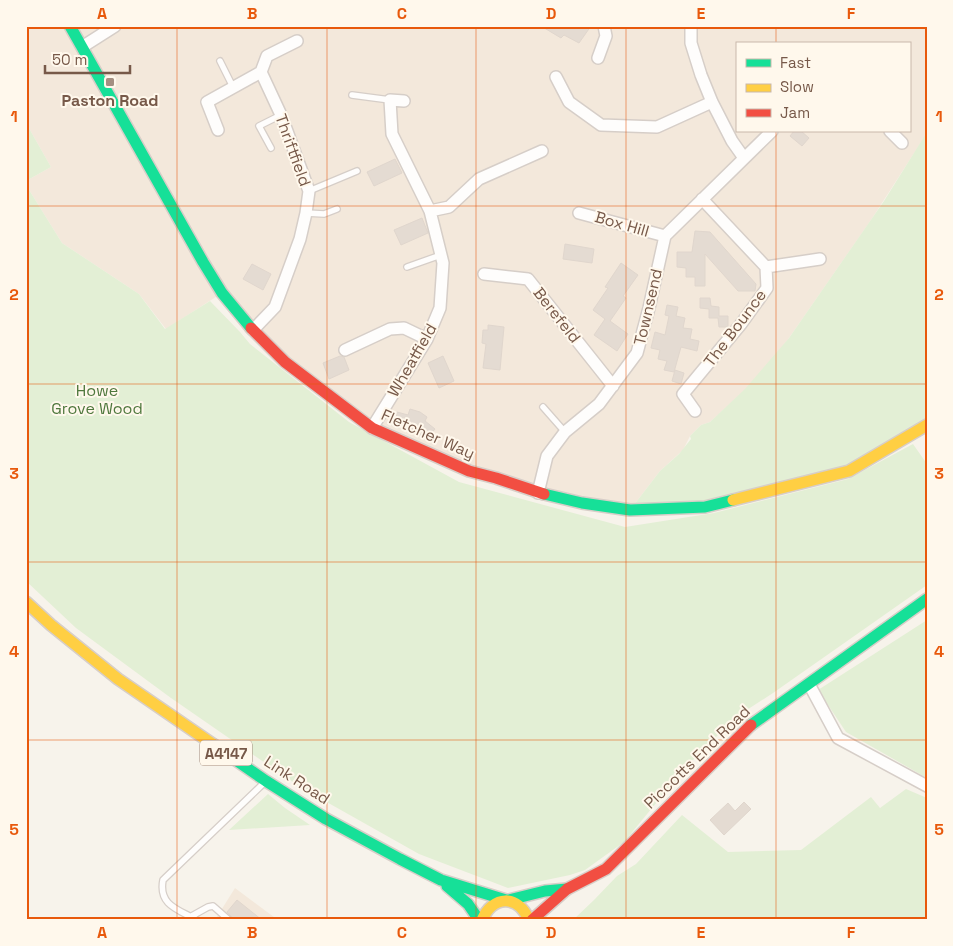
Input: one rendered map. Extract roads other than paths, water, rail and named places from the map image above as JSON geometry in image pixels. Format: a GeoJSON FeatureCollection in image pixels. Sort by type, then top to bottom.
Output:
{"type":"FeatureCollection","features":[{"type":"Feature","properties":{"kind":"street","name":"Fletcher Way"},"geometry":{"type":"LineString","coordinates":[[70,26],[222,293],[285,362],[372,428],[469,471],[496,478],[538,493],[582,503],[630,510],[705,506],[849,471],[927,425]]}},
{"type":"Feature","properties":{"kind":"street"},"geometry":{"type":"LineString","coordinates":[[82,47],[115,26]]}},
{"type":"Feature","properties":{"kind":"street"},"geometry":{"type":"LineString","coordinates":[[598,58],[606,36],[604,26]]}},
{"type":"Feature","properties":{"kind":"street"},"geometry":{"type":"LineString","coordinates":[[692,26],[691,43],[712,102],[732,141],[744,158]]}},
{"type":"Feature","properties":{"kind":"street"},"geometry":{"type":"LineString","coordinates":[[218,130],[206,102],[261,72],[267,56],[297,40]]}},
{"type":"Feature","properties":{"kind":"street","name":"Thriftfield"},"geometry":{"type":"LineString","coordinates":[[254,330],[275,307],[300,239],[309,191],[281,115],[261,72]]}},
{"type":"Feature","properties":{"kind":"street"},"geometry":{"type":"LineString","coordinates":[[556,77],[569,102],[600,125],[657,127],[712,102]]}},
{"type":"Feature","properties":{"kind":"street"},"geometry":{"type":"LineString","coordinates":[[390,100],[404,101]]}},
{"type":"Feature","properties":{"kind":"street","name":"Wheatfield"},"geometry":{"type":"LineString","coordinates":[[372,428],[427,339],[440,308],[443,263],[430,210],[392,134],[390,100]]}},
{"type":"Feature","properties":{"kind":"street"},"geometry":{"type":"LineString","coordinates":[[665,236],[771,132]]}},
{"type":"Feature","properties":{"kind":"street"},"geometry":{"type":"LineString","coordinates":[[891,132],[902,143]]}},
{"type":"Feature","properties":{"kind":"street"},"geometry":{"type":"LineString","coordinates":[[430,210],[449,207],[479,179],[542,151]]}},
{"type":"Feature","properties":{"kind":"street","name":"The Bounce"},"geometry":{"type":"LineString","coordinates":[[695,411],[683,394],[741,324],[767,288],[766,267],[702,198]]}},
{"type":"Feature","properties":{"kind":"street","name":"Box Hill"},"geometry":{"type":"LineString","coordinates":[[579,212],[665,236]]}},
{"type":"Feature","properties":{"kind":"street","name":"Townsend"},"geometry":{"type":"LineString","coordinates":[[538,493],[547,456],[565,432],[599,404],[638,353],[665,236]]}},
{"type":"Feature","properties":{"kind":"street"},"geometry":{"type":"LineString","coordinates":[[766,267],[820,259]]}},
{"type":"Feature","properties":{"kind":"street","name":"Berefeld"},"geometry":{"type":"LineString","coordinates":[[484,274],[528,280],[613,386]]}},
{"type":"Feature","properties":{"kind":"street"},"geometry":{"type":"LineString","coordinates":[[345,350],[390,329],[404,328],[427,339]]}},
{"type":"Feature","properties":{"kind":"street","name":"Piccotts End Road"},"geometry":{"type":"LineString","coordinates":[[531,920],[567,889],[606,869],[749,726],[927,599]]}},
{"type":"Feature","properties":{"kind":"street","name":"Link Road"},"geometry":{"type":"LineString","coordinates":[[26,602],[51,625],[118,679],[266,781],[326,818],[441,880],[520,905],[531,920]]}},
{"type":"Feature","properties":{"kind":"street"},"geometry":{"type":"LineString","coordinates":[[808,684],[838,738],[927,786]]}},
{"type":"Feature","properties":{"kind":"street","name":"Link Road"},"geometry":{"type":"LineString","coordinates":[[441,880],[468,904],[480,920],[492,905],[507,900]]}},
{"type":"Feature","properties":{"kind":"street","name":"Piccotts End Road"},"geometry":{"type":"LineString","coordinates":[[507,900],[545,891],[567,889]]}},
{"type":"Feature","properties":{"kind":"lane"},"geometry":{"type":"LineString","coordinates":[[220,61],[233,87]]}},
{"type":"Feature","properties":{"kind":"lane"},"geometry":{"type":"LineString","coordinates":[[352,95],[390,100]]}},
{"type":"Feature","properties":{"kind":"lane"},"geometry":{"type":"LineString","coordinates":[[270,148],[259,126],[281,115]]}},
{"type":"Feature","properties":{"kind":"lane"},"geometry":{"type":"LineString","coordinates":[[309,191],[357,170]]}},
{"type":"Feature","properties":{"kind":"lane"},"geometry":{"type":"LineString","coordinates":[[306,213],[324,214],[337,209]]}},
{"type":"Feature","properties":{"kind":"lane"},"geometry":{"type":"LineString","coordinates":[[407,266],[441,254]]}},
{"type":"Feature","properties":{"kind":"lane"},"geometry":{"type":"LineString","coordinates":[[543,406],[565,432]]}},
{"type":"Feature","properties":{"kind":"lane"},"geometry":{"type":"LineString","coordinates":[[197,920],[179,912],[166,900],[162,894],[163,880],[266,781]]}},
{"type":"Feature","properties":{"kind":"lane"},"geometry":{"type":"LineString","coordinates":[[190,917],[213,906],[229,920]]}},
{"type":"Feature","properties":{"kind":"place","name":"Paston Road"},"geometry":{"type":"Point","coordinates":[110,82]}},
{"type":"Feature","properties":{"kind":"park label","name":"Howe Grove Wood"},"geometry":{"type":"Point","coordinates":[97,399]}}]}
